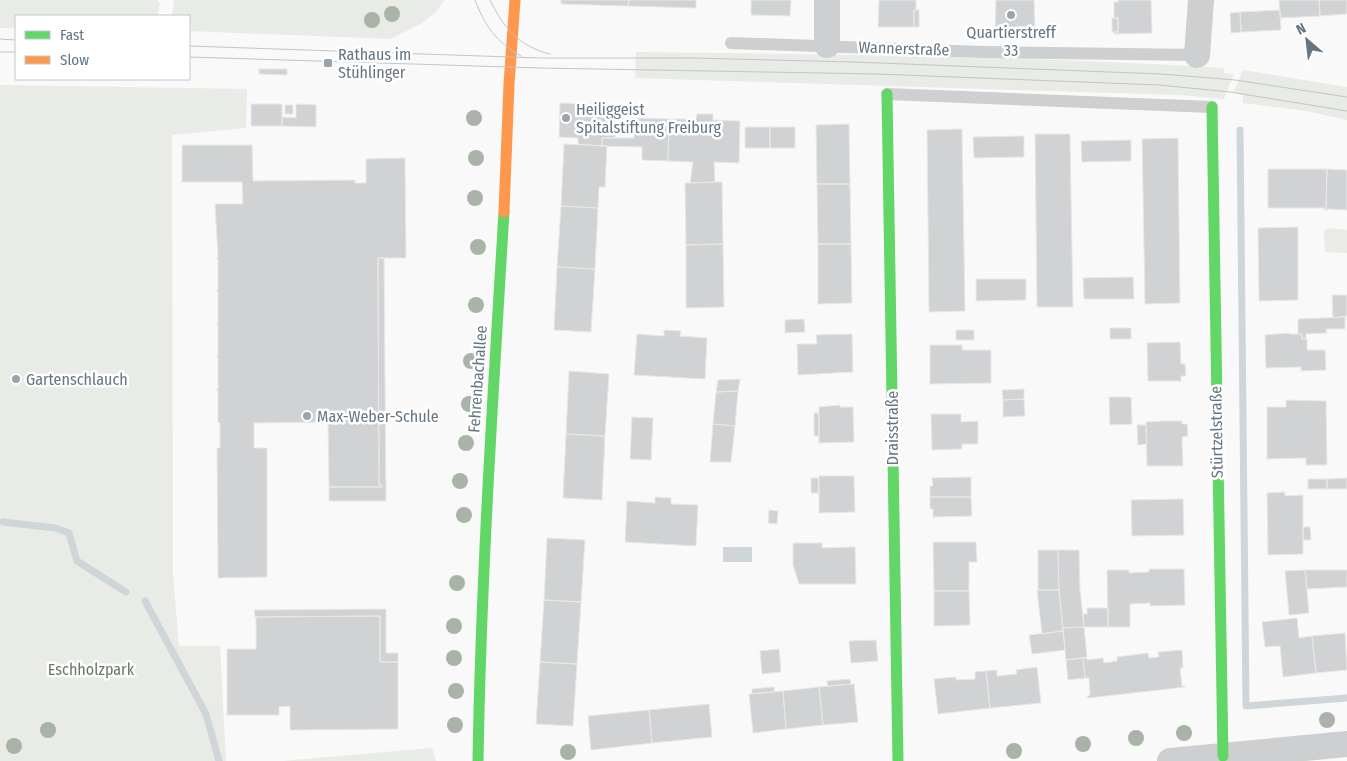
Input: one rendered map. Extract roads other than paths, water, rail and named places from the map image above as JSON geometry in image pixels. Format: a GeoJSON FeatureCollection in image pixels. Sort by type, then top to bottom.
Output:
{"type":"FeatureCollection","features":[{"type":"Feature","properties":{"kind":"street","name":"Fehrenbachallee"},"geometry":{"type":"LineString","coordinates":[[478,761],[480,645],[488,463],[515,0]]}},
{"type":"Feature","properties":{"kind":"street"},"geometry":{"type":"LineString","coordinates":[[827,45],[828,0]]}},
{"type":"Feature","properties":{"kind":"street"},"geometry":{"type":"LineString","coordinates":[[1197,55],[1201,0]]}},
{"type":"Feature","properties":{"kind":"street","name":"Draisstraße"},"geometry":{"type":"LineString","coordinates":[[887,94],[898,761]]}},
{"type":"Feature","properties":{"kind":"street","name":"Stürtzelstraße"},"geometry":{"type":"LineString","coordinates":[[1212,107],[1222,756]]}},
{"type":"Feature","properties":{"kind":"street"},"geometry":{"type":"LineString","coordinates":[[1170,761],[1222,756],[1286,756],[1347,744]]}},
{"type":"Feature","properties":{"kind":"lane","name":"Wannerstraße"},"geometry":{"type":"LineString","coordinates":[[731,43],[983,52],[1197,55]]}},
{"type":"Feature","properties":{"kind":"lane"},"geometry":{"type":"LineString","coordinates":[[887,94],[1212,107]]}},
{"type":"Feature","properties":{"kind":"waterway"},"geometry":{"type":"LineString","coordinates":[[1240,130],[1246,706],[1347,698]]}},
{"type":"Feature","properties":{"kind":"waterway"},"geometry":{"type":"LineString","coordinates":[[3,522],[55,528],[69,533],[77,561],[126,592]]}},
{"type":"Feature","properties":{"kind":"waterway"},"geometry":{"type":"LineString","coordinates":[[145,601],[206,714],[219,761]]}},
{"type":"Feature","properties":{"kind":"tram line"},"geometry":{"type":"LineString","coordinates":[[475,0],[492,32],[512,51],[521,56]]}},
{"type":"Feature","properties":{"kind":"tram line"},"geometry":{"type":"LineString","coordinates":[[490,0],[501,19],[513,34],[529,46],[550,54]]}},
{"type":"Feature","properties":{"kind":"tram line"},"geometry":{"type":"LineString","coordinates":[[0,39],[15,40]]}},
{"type":"Feature","properties":{"kind":"tram line"},"geometry":{"type":"LineString","coordinates":[[190,46],[540,58],[692,58],[853,62],[1161,74],[1235,80],[1347,97]]}},
{"type":"Feature","properties":{"kind":"tram line"},"geometry":{"type":"LineString","coordinates":[[0,52],[15,52]]}},
{"type":"Feature","properties":{"kind":"tram line"},"geometry":{"type":"LineString","coordinates":[[190,57],[540,68],[877,74],[1159,85],[1230,92],[1347,111]]}},
{"type":"Feature","properties":{"kind":"place","name":"Quartierstreff 33"},"geometry":{"type":"Point","coordinates":[1011,15]}},
{"type":"Feature","properties":{"kind":"place","name":"Rathaus im Stühlinger"},"geometry":{"type":"Point","coordinates":[328,63]}},
{"type":"Feature","properties":{"kind":"place","name":"Heiliggeist Spitalstiftung Freiburg"},"geometry":{"type":"Point","coordinates":[566,118]}},
{"type":"Feature","properties":{"kind":"place","name":"Gartenschlauch"},"geometry":{"type":"Point","coordinates":[16,379]}},
{"type":"Feature","properties":{"kind":"place","name":"Max-Weber-Schule"},"geometry":{"type":"Point","coordinates":[307,416]}},
{"type":"Feature","properties":{"kind":"park label","name":"Eschholzpark"},"geometry":{"type":"Point","coordinates":[91,669]}}]}
